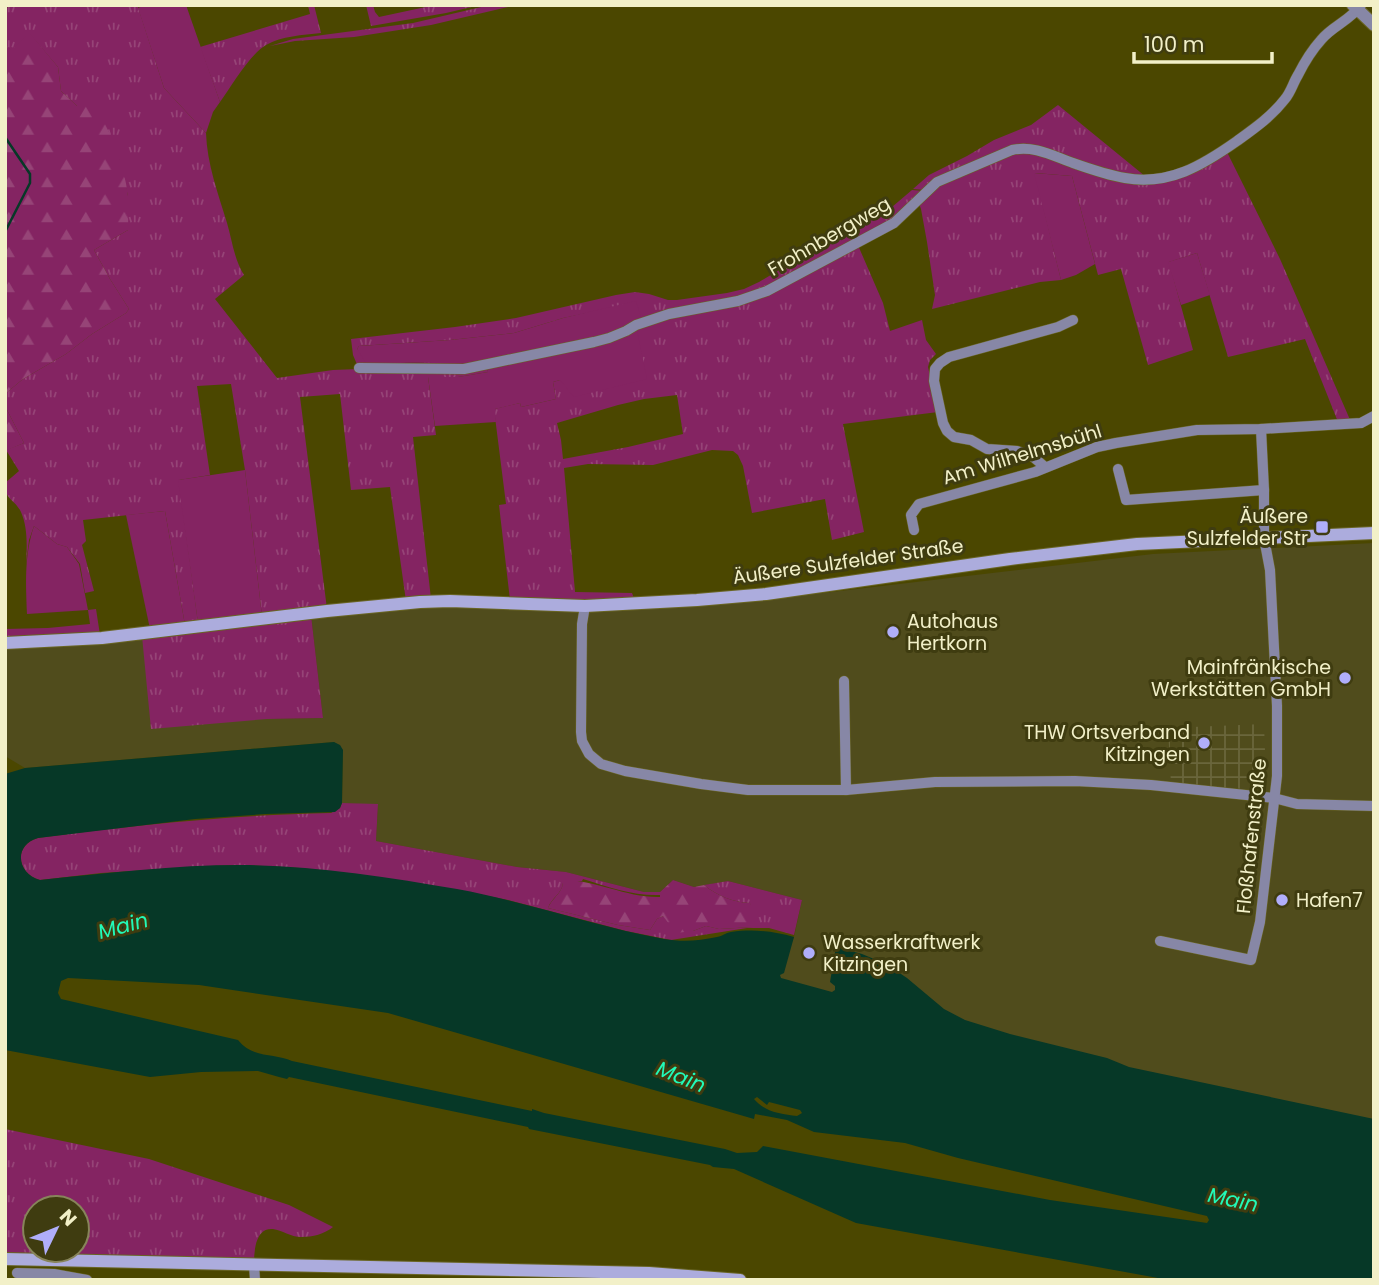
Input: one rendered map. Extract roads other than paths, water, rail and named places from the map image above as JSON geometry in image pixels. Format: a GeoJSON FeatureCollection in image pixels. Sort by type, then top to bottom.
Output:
{"type":"FeatureCollection","features":[{"type":"Feature","properties":{"kind":"main road","name":"Äußere Sulzfelder Straße"},"geometry":{"type":"LineString","coordinates":[[5,643],[102,638],[419,602],[586,606],[655,603],[766,594],[1010,559],[1138,544],[1374,533]]}},
{"type":"Feature","properties":{"kind":"main road"},"geometry":{"type":"LineString","coordinates":[[5,1259],[649,1273],[740,1280]]}},
{"type":"Feature","properties":{"kind":"street"},"geometry":{"type":"LineString","coordinates":[[1357,7],[1374,25]]}},
{"type":"Feature","properties":{"kind":"street","name":"Frohnbergweg"},"geometry":{"type":"LineString","coordinates":[[359,368],[447,369],[477,366],[594,342],[669,314],[754,297],[889,226],[937,181],[1012,150],[1034,149],[1087,168],[1126,178],[1164,179],[1184,173],[1218,154],[1271,115],[1291,91],[1305,63],[1321,40],[1357,7]]}},
{"type":"Feature","properties":{"kind":"street"},"geometry":{"type":"LineString","coordinates":[[1045,467],[1032,456],[1017,451],[987,449],[971,440],[954,437],[947,431],[934,381],[935,369],[949,356],[1058,327],[1073,320]]}},
{"type":"Feature","properties":{"kind":"street","name":"Am Wilhelmsbühl"},"geometry":{"type":"LineString","coordinates":[[914,530],[911,514],[919,504],[1034,472],[1097,447],[1197,429],[1261,429],[1361,423],[1374,416]]}},
{"type":"Feature","properties":{"kind":"street","name":"Floßhafenstraße"},"geometry":{"type":"LineString","coordinates":[[1160,941],[1251,960],[1260,922],[1277,776],[1277,706],[1270,570],[1264,538],[1261,429]]}},
{"type":"Feature","properties":{"kind":"street"},"geometry":{"type":"LineString","coordinates":[[1118,470],[1126,500],[1264,490]]}},
{"type":"Feature","properties":{"kind":"street"},"geometry":{"type":"LineString","coordinates":[[586,606],[582,624],[581,732],[585,748],[594,759],[601,764],[625,771],[748,790],[846,790],[935,782],[1074,780],[1274,798],[1297,804],[1374,806]]}},
{"type":"Feature","properties":{"kind":"street"},"geometry":{"type":"LineString","coordinates":[[844,681],[846,790]]}},
{"type":"Feature","properties":{"kind":"street"},"geometry":{"type":"LineString","coordinates":[[254,1265],[255,1280]]}},
{"type":"Feature","properties":{"kind":"street"},"geometry":{"type":"LineString","coordinates":[[17,1273],[54,1274],[87,1280]]}},
{"type":"Feature","properties":{"kind":"water","name":"Main"},"geometry":{"type":"Polygon","coordinates":[[[334,742],[343,750],[342,803],[335,812],[195,819],[38,838],[25,847],[21,859],[26,872],[40,880],[191,866],[295,867],[377,876],[457,889],[671,940],[704,939],[739,931],[778,933],[794,937],[781,978],[832,992],[835,986],[830,982],[836,947],[886,964],[944,1009],[965,1020],[1107,1058],[1129,1067],[1374,1119],[1374,1280],[1169,1280],[856,1223],[734,1169],[529,1129],[289,1077],[287,1079],[258,1071],[201,1072],[150,1077],[5,1050],[5,774],[25,768],[334,742]],[[68,978],[61,981],[58,993],[61,999],[238,1040],[257,1053],[292,1061],[737,1153],[757,1152],[763,1146],[1050,1200],[1207,1223],[1209,1220],[1207,1216],[958,1158],[905,1143],[814,1132],[787,1120],[755,1114],[754,1119],[388,1013],[199,985],[68,978]],[[757,1097],[754,1099],[758,1103],[774,1112],[797,1116],[802,1113],[800,1110],[769,1102],[767,1105],[757,1097]]]}},
{"type":"Feature","properties":{"kind":"waterway"},"geometry":{"type":"LineString","coordinates":[[5,137],[30,174],[30,183],[5,232]]}},
{"type":"Feature","properties":{"kind":"place","name":"Äußere Sulzfelder Str"},"geometry":{"type":"Point","coordinates":[1322,527]}},
{"type":"Feature","properties":{"kind":"place","name":"Autohaus Hertkorn"},"geometry":{"type":"Point","coordinates":[893,632]}},
{"type":"Feature","properties":{"kind":"place","name":"Mainfränkische Werkstätten GmbH"},"geometry":{"type":"Point","coordinates":[1345,678]}},
{"type":"Feature","properties":{"kind":"place","name":"THW Ortsverband Kitzingen"},"geometry":{"type":"Point","coordinates":[1204,743]}},
{"type":"Feature","properties":{"kind":"place","name":"Hafen7"},"geometry":{"type":"Point","coordinates":[1282,900]}},
{"type":"Feature","properties":{"kind":"place","name":"Wasserkraftwerk Kitzingen"},"geometry":{"type":"Point","coordinates":[809,953]}}]}
